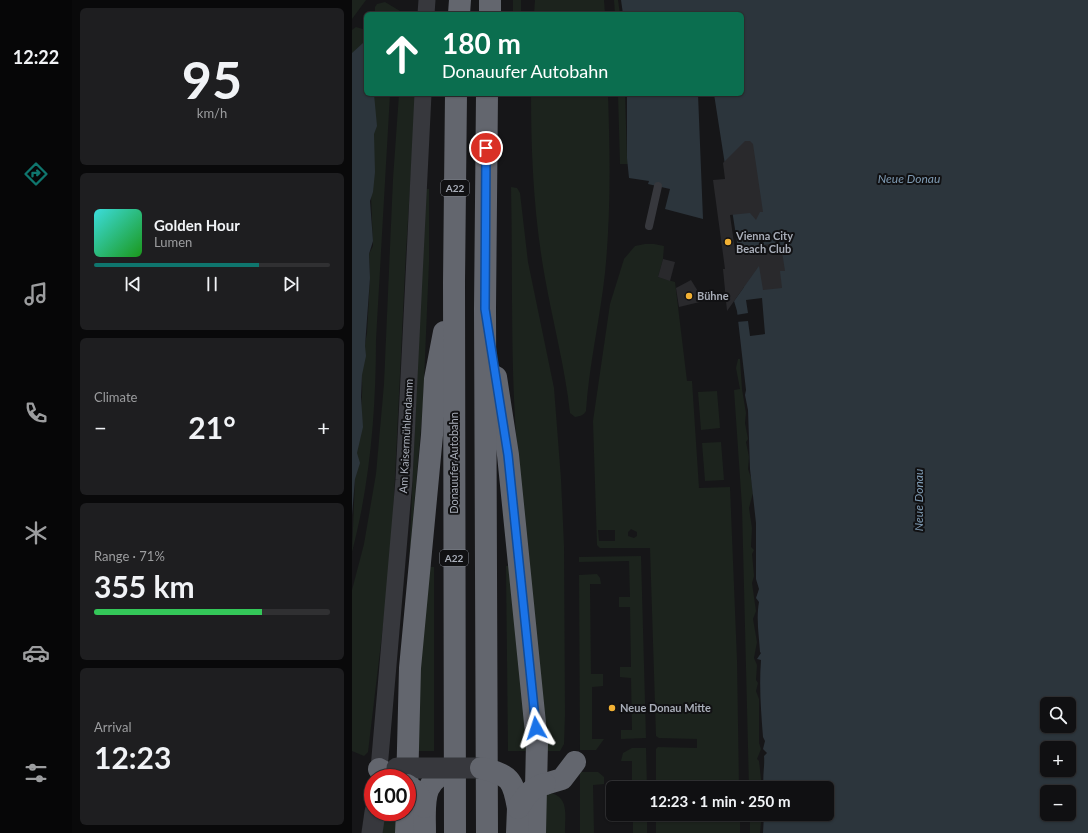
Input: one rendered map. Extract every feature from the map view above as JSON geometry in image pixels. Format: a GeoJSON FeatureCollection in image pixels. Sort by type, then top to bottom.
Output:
{"type":"FeatureCollection","features":[{"type":"Feature","properties":{"kind":"highway"},"geometry":{"type":"LineString","coordinates":[[459,12],[460,0]]}},
{"type":"Feature","properties":{"kind":"highway"},"geometry":{"type":"LineString","coordinates":[[490,0],[490,12]]}},
{"type":"Feature","properties":{"kind":"highway","name":"Donauufer Autobahn"},"geometry":{"type":"LineString","coordinates":[[455,833],[454,282],[456,96]]}},
{"type":"Feature","properties":{"kind":"highway","name":"A22"},"geometry":{"type":"LineString","coordinates":[[487,96],[485,309],[487,833]]}},
{"type":"Feature","properties":{"kind":"highway"},"geometry":{"type":"LineString","coordinates":[[408,769],[410,668],[432,435],[435,379],[454,282]]}},
{"type":"Feature","properties":{"kind":"highway"},"geometry":{"type":"LineString","coordinates":[[485,309],[508,455],[537,743],[535,833]]}},
{"type":"Feature","properties":{"kind":"highway"},"geometry":{"type":"LineString","coordinates":[[518,808],[530,790],[562,779],[575,762]]}},
{"type":"Feature","properties":{"kind":"highway"},"geometry":{"type":"LineString","coordinates":[[425,833],[416,810],[432,781],[441,773],[455,768]]}},
{"type":"Feature","properties":{"kind":"highway"},"geometry":{"type":"LineString","coordinates":[[481,768],[507,776],[513,784],[518,808],[517,833]]}},
{"type":"Feature","properties":{"kind":"highway"},"geometry":{"type":"LineString","coordinates":[[406,833],[411,821]]}},
{"type":"Feature","properties":{"kind":"street"},"geometry":{"type":"LineString","coordinates":[[426,12],[427,0]]}},
{"type":"Feature","properties":{"kind":"street","name":"Am Kaisermühlendamm"},"geometry":{"type":"LineString","coordinates":[[391,769],[423,96]]}},
{"type":"Feature","properties":{"kind":"street"},"geometry":{"type":"LineString","coordinates":[[416,773],[455,768],[481,768]]}},
{"type":"Feature","properties":{"kind":"street"},"geometry":{"type":"LineString","coordinates":[[372,833],[374,821]]}},
{"type":"Feature","properties":{"kind":"lane"},"geometry":{"type":"LineString","coordinates":[[649,226],[658,186]]}},
{"type":"Feature","properties":{"kind":"shaded area"},"geometry":{"type":"Polygon","coordinates":[[[352,0],[366,0],[352,19],[352,0]]]}},
{"type":"Feature","properties":{"kind":"shaded area"},"geometry":{"type":"Polygon","coordinates":[[[513,0],[521,0],[521,12],[513,12],[513,0]]]}},
{"type":"Feature","properties":{"kind":"shaded area"},"geometry":{"type":"Polygon","coordinates":[[[535,0],[604,0],[605,12],[534,12],[535,0]]]}},
{"type":"Feature","properties":{"kind":"shaded area"},"geometry":{"type":"Polygon","coordinates":[[[614,0],[618,0],[620,12],[615,12],[614,0]]]}},
{"type":"Feature","properties":{"kind":"shaded area"},"geometry":{"type":"Polygon","coordinates":[[[385,2],[400,11],[375,12],[375,7],[377,4],[385,2]]]}},
{"type":"Feature","properties":{"kind":"shaded area"},"geometry":{"type":"Polygon","coordinates":[[[356,27],[364,29],[364,90],[352,80],[352,30],[356,27]]]}},
{"type":"Feature","properties":{"kind":"shaded area"},"geometry":{"type":"Polygon","coordinates":[[[367,96],[390,96],[371,447],[368,473],[352,552],[355,479],[353,475],[362,390],[360,370],[367,333],[370,278],[369,254],[373,246],[367,96]]]}},
{"type":"Feature","properties":{"kind":"shaded area"},"geometry":{"type":"Polygon","coordinates":[[[399,96],[416,96],[406,251],[391,559],[368,752],[364,756],[352,751],[352,590],[364,544],[376,474],[384,384],[393,179],[399,96]]]}},
{"type":"Feature","properties":{"kind":"shaded area"},"geometry":{"type":"Polygon","coordinates":[[[531,96],[608,96],[610,184],[605,273],[586,411],[583,415],[575,417],[570,413],[559,345],[541,255],[534,186],[531,96]]]}},
{"type":"Feature","properties":{"kind":"shaded area"},"geometry":{"type":"Polygon","coordinates":[[[618,96],[625,96],[627,158],[629,164],[620,164],[618,96]]]}},
{"type":"Feature","properties":{"kind":"shaded area"},"geometry":{"type":"Polygon","coordinates":[[[511,187],[517,188],[520,193],[528,262],[554,388],[561,479],[564,546],[565,715],[564,744],[560,751],[544,751],[543,713],[537,637],[520,485],[515,415],[513,350],[511,187]]]}},
{"type":"Feature","properties":{"kind":"shaded area"},"geometry":{"type":"Polygon","coordinates":[[[425,189],[429,189],[429,262],[423,405],[409,564],[425,189]]]}},
{"type":"Feature","properties":{"kind":"shaded area"},"geometry":{"type":"Polygon","coordinates":[[[654,244],[664,246],[663,259],[658,277],[675,282],[687,381],[692,381],[699,488],[730,487],[737,660],[739,781],[656,781],[656,749],[658,747],[697,748],[697,739],[659,738],[656,736],[650,548],[600,548],[597,545],[593,421],[610,304],[624,259],[635,246],[654,244]],[[631,529],[628,532],[628,536],[634,538],[637,536],[637,532],[631,529]],[[598,530],[599,541],[615,541],[615,530],[598,530]]]}},
{"type":"Feature","properties":{"kind":"shaded area"},"geometry":{"type":"Polygon","coordinates":[[[738,359],[740,359],[742,389],[746,413],[745,423],[748,439],[746,442],[749,457],[748,469],[753,493],[749,508],[752,528],[751,547],[754,550],[752,554],[754,576],[752,583],[756,611],[753,619],[757,642],[754,658],[757,665],[756,680],[758,683],[756,691],[759,699],[759,743],[761,749],[757,759],[759,761],[761,781],[749,781],[742,507],[734,390],[740,389],[736,368],[738,359]]]}},
{"type":"Feature","properties":{"kind":"shaded area"},"geometry":{"type":"Polygon","coordinates":[[[717,391],[720,428],[701,430],[698,392],[717,391]]]}},
{"type":"Feature","properties":{"kind":"shaded area"},"geometry":{"type":"Polygon","coordinates":[[[721,442],[724,480],[705,481],[702,443],[721,442]]]}},
{"type":"Feature","properties":{"kind":"shaded area"},"geometry":{"type":"Polygon","coordinates":[[[641,556],[646,738],[621,739],[621,730],[632,730],[631,678],[620,677],[620,667],[631,667],[630,607],[619,607],[619,597],[630,597],[629,561],[579,562],[579,557],[641,556]]]}},
{"type":"Feature","properties":{"kind":"shaded area"},"geometry":{"type":"Polygon","coordinates":[[[506,566],[511,566],[523,679],[527,751],[508,751],[506,566]]]}},
{"type":"Feature","properties":{"kind":"shaded area"},"geometry":{"type":"Polygon","coordinates":[[[426,567],[434,567],[434,751],[415,751],[426,567]]]}},
{"type":"Feature","properties":{"kind":"shaded area"},"geometry":{"type":"Polygon","coordinates":[[[597,574],[600,578],[601,584],[590,584],[591,674],[603,674],[603,686],[592,687],[592,739],[604,739],[596,750],[580,750],[579,575],[597,574]]]}},
{"type":"Feature","properties":{"kind":"shaded area"},"geometry":{"type":"Polygon","coordinates":[[[632,748],[646,748],[647,781],[632,781],[632,761],[621,761],[623,753],[632,748]]]}},
{"type":"Feature","properties":{"kind":"shaded area"},"geometry":{"type":"Polygon","coordinates":[[[580,772],[598,772],[604,777],[604,784],[593,785],[594,833],[580,833],[580,772]]]}},
{"type":"Feature","properties":{"kind":"shaded area"},"geometry":{"type":"Polygon","coordinates":[[[546,792],[554,794],[563,801],[565,812],[565,833],[546,833],[546,792]]]}},
{"type":"Feature","properties":{"kind":"shaded area"},"geometry":{"type":"Polygon","coordinates":[[[384,821],[397,821],[397,833],[382,833],[384,821]]]}},
{"type":"Feature","properties":{"kind":"shaded area"},"geometry":{"type":"Polygon","coordinates":[[[633,821],[647,821],[647,833],[633,833],[633,821]]]}},
{"type":"Feature","properties":{"kind":"shaded area"},"geometry":{"type":"Polygon","coordinates":[[[656,821],[740,821],[740,833],[656,833],[656,821]]]}},
{"type":"Feature","properties":{"kind":"shaded area"},"geometry":{"type":"Polygon","coordinates":[[[750,821],[761,821],[760,833],[750,833],[750,821]]]}},
{"type":"Feature","properties":{"kind":"water","name":"Neue Donau"},"geometry":{"type":"Polygon","coordinates":[[[621,0],[1088,0],[1088,833],[763,833],[764,821],[834,821],[834,781],[763,781],[764,756],[767,753],[763,749],[765,741],[763,737],[761,708],[761,660],[757,659],[761,653],[758,621],[759,602],[756,598],[759,589],[756,579],[756,523],[750,469],[748,410],[745,395],[746,390],[737,311],[734,301],[744,287],[714,96],[744,96],[744,12],[623,12],[621,0]]]}},
{"type":"Feature","properties":{"kind":"water"},"geometry":{"type":"Polygon","coordinates":[[[364,43],[364,96],[374,96],[377,126],[374,134],[375,172],[373,192],[370,201],[373,241],[369,254],[370,278],[365,346],[366,356],[362,375],[361,397],[363,427],[357,453],[360,463],[355,479],[352,515],[352,53],[364,43]]]}},
{"type":"Feature","properties":{"kind":"water"},"geometry":{"type":"Polygon","coordinates":[[[627,96],[698,96],[703,219],[665,209],[670,189],[648,184],[649,181],[629,178],[627,158],[627,96]]]}},
{"type":"Feature","properties":{"kind":"pier"},"geometry":{"type":"Polygon","coordinates":[[[762,298],[765,334],[750,336],[748,321],[736,322],[736,315],[748,313],[746,300],[762,298]]]}},
{"type":"Feature","properties":{"kind":"building"},"geometry":{"type":"Polygon","coordinates":[[[745,141],[750,141],[753,144],[763,212],[760,212],[756,220],[750,213],[730,215],[735,250],[775,243],[776,246],[781,245],[785,271],[780,271],[782,288],[763,290],[759,266],[727,311],[723,269],[725,269],[713,180],[725,179],[723,163],[745,141]]]}},
{"type":"Feature","properties":{"kind":"building"},"geometry":{"type":"Polygon","coordinates":[[[663,259],[675,262],[670,281],[658,277],[663,259]]]}},
{"type":"Feature","properties":{"kind":"building","name":"Bühne"},"geometry":{"type":"Polygon","coordinates":[[[691,280],[704,301],[679,307],[676,288],[691,280]]]}},
{"type":"Feature","properties":{"kind":"place","name":"Vienna City Beach Club"},"geometry":{"type":"Point","coordinates":[728,242]}},
{"type":"Feature","properties":{"kind":"place","name":"Bühne"},"geometry":{"type":"Point","coordinates":[689,296]}},
{"type":"Feature","properties":{"kind":"place","name":"Neue Donau Mitte"},"geometry":{"type":"Point","coordinates":[612,708]}},
{"type":"Feature","properties":{"kind":"route"},"geometry":{"type":"LineString","coordinates":[[486,148],[485,309],[508,455],[536,728]]}}]}
